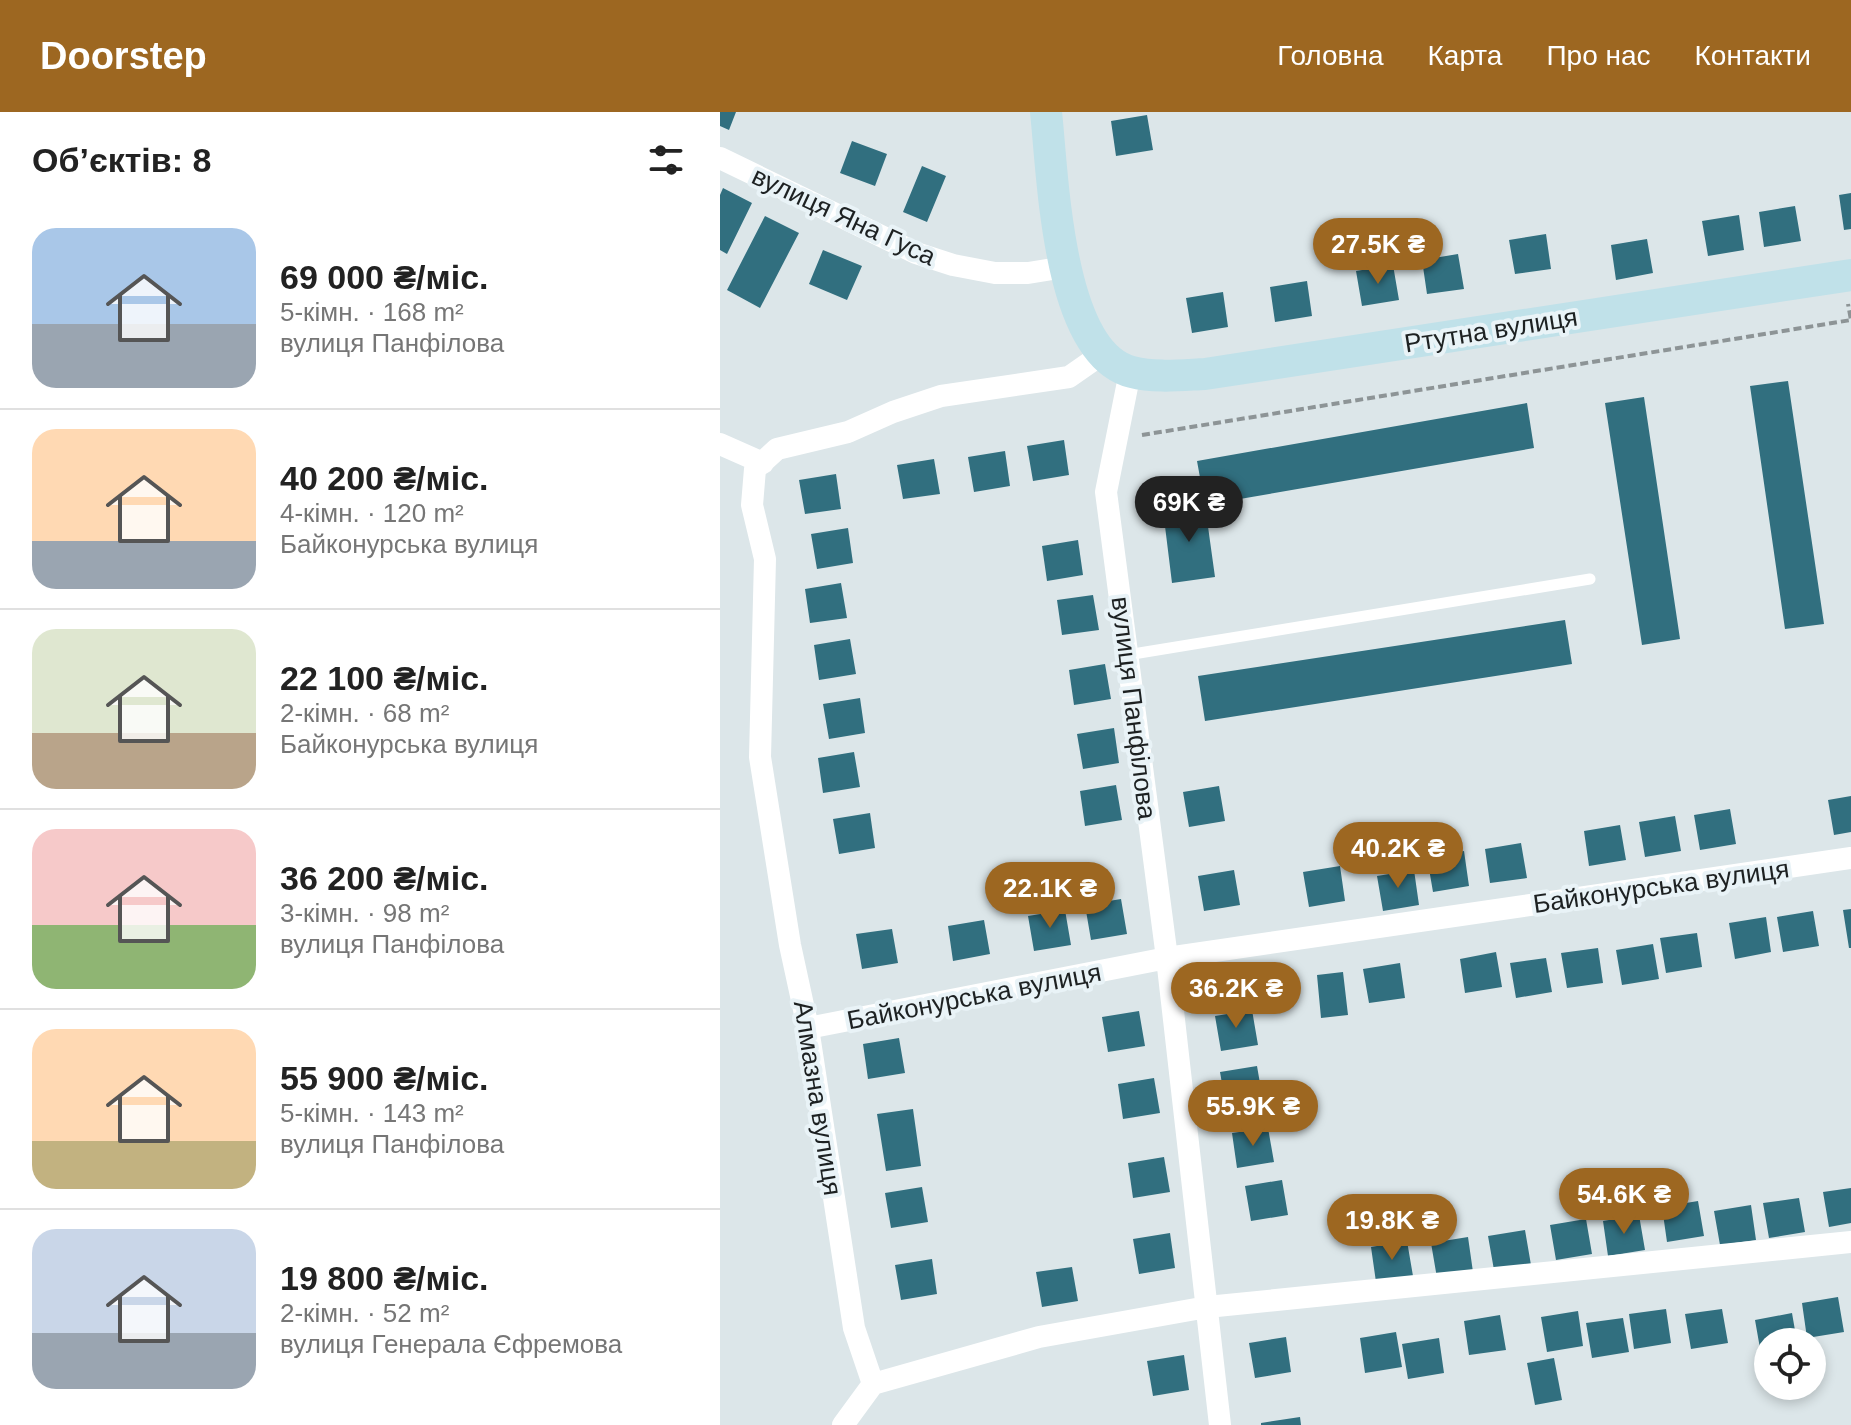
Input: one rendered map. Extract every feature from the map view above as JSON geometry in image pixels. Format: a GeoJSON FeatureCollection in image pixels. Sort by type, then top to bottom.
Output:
{"type":"FeatureCollection","features":[{"type":"Feature","properties":{"kind":"main road"},"geometry":{"type":"LineString","coordinates":[[1046,112],[1065,267],[1075,306],[1087,333],[1102,354],[1130,372]]}},
{"type":"Feature","properties":{"kind":"main road","name":"Ртутна вулиця"},"geometry":{"type":"LineString","coordinates":[[1130,372],[1205,374],[1851,275]]}},
{"type":"Feature","properties":{"kind":"street","name":"вулиця Яна Гуса"},"geometry":{"type":"LineString","coordinates":[[720,158],[916,253],[953,265],[995,273],[1065,267]]}},
{"type":"Feature","properties":{"kind":"street"},"geometry":{"type":"LineString","coordinates":[[720,444],[759,466],[777,449],[848,432],[893,412],[941,396],[1069,377],[1102,354]]}},
{"type":"Feature","properties":{"kind":"street","name":"вулиця Панфілова"},"geometry":{"type":"LineString","coordinates":[[1130,372],[1106,492],[1167,958],[1220,1425]]}},
{"type":"Feature","properties":{"kind":"street","name":"Алмазна вулиця"},"geometry":{"type":"LineString","coordinates":[[759,466],[752,505],[765,559],[760,757],[790,945],[808,1028],[854,1328],[873,1384]]}},
{"type":"Feature","properties":{"kind":"street","name":"Байконурська вулиця"},"geometry":{"type":"LineString","coordinates":[[808,1028],[1167,958],[1851,858]]}},
{"type":"Feature","properties":{"kind":"street"},"geometry":{"type":"LineString","coordinates":[[843,1425],[873,1384],[1039,1337],[1207,1307],[1851,1242]]}},
{"type":"Feature","properties":{"kind":"lane"},"geometry":{"type":"LineString","coordinates":[[1127,655],[1590,579]]}},
{"type":"Feature","properties":{"kind":"path"},"geometry":{"type":"LineString","coordinates":[[1116,439],[1851,320]]}},
{"type":"Feature","properties":{"kind":"building"},"geometry":{"type":"Polygon","coordinates":[[[720,112],[736,112],[729,130],[720,126],[720,112]]]}},
{"type":"Feature","properties":{"kind":"building"},"geometry":{"type":"Polygon","coordinates":[[[1147,115],[1153,150],[1116,156],[1111,121],[1147,115]]]}},
{"type":"Feature","properties":{"kind":"building"},"geometry":{"type":"Polygon","coordinates":[[[852,141],[887,154],[875,186],[840,173],[852,141]]]}},
{"type":"Feature","properties":{"kind":"building"},"geometry":{"type":"Polygon","coordinates":[[[922,166],[946,176],[927,222],[903,212],[922,166]]]}},
{"type":"Feature","properties":{"kind":"building"},"geometry":{"type":"Polygon","coordinates":[[[723,188],[752,203],[727,254],[720,250],[720,195],[723,188]]]}},
{"type":"Feature","properties":{"kind":"building"},"geometry":{"type":"Polygon","coordinates":[[[1851,193],[1851,229],[1844,230],[1839,195],[1851,193]]]}},
{"type":"Feature","properties":{"kind":"building"},"geometry":{"type":"Polygon","coordinates":[[[1795,206],[1801,241],[1764,247],[1759,212],[1795,206]]]}},
{"type":"Feature","properties":{"kind":"building"},"geometry":{"type":"Polygon","coordinates":[[[1739,215],[1744,250],[1708,256],[1702,221],[1739,215]]]}},
{"type":"Feature","properties":{"kind":"building"},"geometry":{"type":"Polygon","coordinates":[[[765,216],[799,233],[760,308],[727,290],[765,216]]]}},
{"type":"Feature","properties":{"kind":"building"},"geometry":{"type":"Polygon","coordinates":[[[1546,234],[1551,269],[1515,274],[1509,240],[1546,234]]]}},
{"type":"Feature","properties":{"kind":"building"},"geometry":{"type":"Polygon","coordinates":[[[1647,239],[1653,273],[1616,280],[1611,245],[1647,239]]]}},
{"type":"Feature","properties":{"kind":"building"},"geometry":{"type":"Polygon","coordinates":[[[823,250],[862,266],[847,300],[809,284],[823,250]]]}},
{"type":"Feature","properties":{"kind":"building"},"geometry":{"type":"Polygon","coordinates":[[[1458,254],[1464,289],[1427,294],[1422,260],[1458,254]]]}},
{"type":"Feature","properties":{"kind":"building"},"geometry":{"type":"Polygon","coordinates":[[[1393,265],[1399,300],[1362,306],[1356,271],[1393,265]]]}},
{"type":"Feature","properties":{"kind":"building"},"geometry":{"type":"Polygon","coordinates":[[[1307,281],[1312,316],[1275,322],[1270,287],[1307,281]]]}},
{"type":"Feature","properties":{"kind":"building"},"geometry":{"type":"Polygon","coordinates":[[[1223,292],[1228,327],[1192,333],[1186,298],[1223,292]]]}},
{"type":"Feature","properties":{"kind":"building"},"geometry":{"type":"Polygon","coordinates":[[[1788,381],[1824,624],[1785,629],[1750,386],[1788,381]]]}},
{"type":"Feature","properties":{"kind":"building"},"geometry":{"type":"Polygon","coordinates":[[[1644,397],[1680,639],[1642,645],[1605,403],[1644,397]]]}},
{"type":"Feature","properties":{"kind":"building"},"geometry":{"type":"Polygon","coordinates":[[[1527,403],[1534,448],[1205,505],[1197,461],[1527,403]]]}},
{"type":"Feature","properties":{"kind":"building"},"geometry":{"type":"Polygon","coordinates":[[[1064,440],[1069,475],[1033,481],[1027,446],[1064,440]]]}},
{"type":"Feature","properties":{"kind":"building"},"geometry":{"type":"Polygon","coordinates":[[[1005,451],[1010,486],[974,492],[968,457],[1005,451]]]}},
{"type":"Feature","properties":{"kind":"building"},"geometry":{"type":"Polygon","coordinates":[[[934,459],[940,494],[903,499],[897,465],[934,459]]]}},
{"type":"Feature","properties":{"kind":"building"},"geometry":{"type":"Polygon","coordinates":[[[836,474],[841,509],[805,514],[799,480],[836,474]]]}},
{"type":"Feature","properties":{"kind":"building"},"geometry":{"type":"Polygon","coordinates":[[[1205,505],[1215,577],[1172,583],[1163,510],[1205,505]]]}},
{"type":"Feature","properties":{"kind":"building"},"geometry":{"type":"Polygon","coordinates":[[[848,528],[853,563],[817,569],[811,534],[848,528]]]}},
{"type":"Feature","properties":{"kind":"building"},"geometry":{"type":"Polygon","coordinates":[[[1078,540],[1083,575],[1047,581],[1042,546],[1078,540]]]}},
{"type":"Feature","properties":{"kind":"building"},"geometry":{"type":"Polygon","coordinates":[[[841,583],[847,618],[810,623],[805,589],[841,583]]]}},
{"type":"Feature","properties":{"kind":"building"},"geometry":{"type":"Polygon","coordinates":[[[1093,595],[1099,630],[1062,635],[1057,600],[1093,595]]]}},
{"type":"Feature","properties":{"kind":"building"},"geometry":{"type":"Polygon","coordinates":[[[1565,620],[1572,664],[1205,721],[1198,676],[1565,620]]]}},
{"type":"Feature","properties":{"kind":"building"},"geometry":{"type":"Polygon","coordinates":[[[850,639],[856,674],[819,680],[814,645],[850,639]]]}},
{"type":"Feature","properties":{"kind":"building"},"geometry":{"type":"Polygon","coordinates":[[[1105,664],[1111,699],[1074,705],[1069,670],[1105,664]]]}},
{"type":"Feature","properties":{"kind":"building"},"geometry":{"type":"Polygon","coordinates":[[[860,698],[865,733],[829,739],[823,704],[860,698]]]}},
{"type":"Feature","properties":{"kind":"building"},"geometry":{"type":"Polygon","coordinates":[[[1114,728],[1119,763],[1083,769],[1077,734],[1114,728]]]}},
{"type":"Feature","properties":{"kind":"building"},"geometry":{"type":"Polygon","coordinates":[[[854,752],[860,787],[823,793],[818,758],[854,752]]]}},
{"type":"Feature","properties":{"kind":"building"},"geometry":{"type":"Polygon","coordinates":[[[1116,785],[1122,820],[1085,826],[1080,791],[1116,785]]]}},
{"type":"Feature","properties":{"kind":"building"},"geometry":{"type":"Polygon","coordinates":[[[1219,786],[1225,821],[1189,827],[1183,792],[1219,786]]]}},
{"type":"Feature","properties":{"kind":"building"},"geometry":{"type":"Polygon","coordinates":[[[1851,796],[1851,832],[1834,835],[1828,800],[1851,796]]]}},
{"type":"Feature","properties":{"kind":"building"},"geometry":{"type":"Polygon","coordinates":[[[1730,809],[1736,844],[1700,850],[1694,815],[1730,809]]]}},
{"type":"Feature","properties":{"kind":"building"},"geometry":{"type":"Polygon","coordinates":[[[870,813],[875,848],[839,854],[833,819],[870,813]]]}},
{"type":"Feature","properties":{"kind":"building"},"geometry":{"type":"Polygon","coordinates":[[[1675,816],[1681,851],[1645,857],[1639,822],[1675,816]]]}},
{"type":"Feature","properties":{"kind":"building"},"geometry":{"type":"Polygon","coordinates":[[[1620,825],[1626,860],[1589,866],[1584,831],[1620,825]]]}},
{"type":"Feature","properties":{"kind":"building"},"geometry":{"type":"Polygon","coordinates":[[[1521,843],[1527,878],[1490,883],[1485,849],[1521,843]]]}},
{"type":"Feature","properties":{"kind":"building"},"geometry":{"type":"Polygon","coordinates":[[[1464,851],[1469,886],[1433,892],[1427,857],[1464,851]]]}},
{"type":"Feature","properties":{"kind":"building"},"geometry":{"type":"Polygon","coordinates":[[[1340,866],[1345,901],[1309,907],[1303,872],[1340,866]]]}},
{"type":"Feature","properties":{"kind":"building"},"geometry":{"type":"Polygon","coordinates":[[[1234,870],[1240,905],[1204,911],[1198,876],[1234,870]]]}},
{"type":"Feature","properties":{"kind":"building"},"geometry":{"type":"Polygon","coordinates":[[[1414,870],[1419,905],[1383,911],[1377,876],[1414,870]]]}},
{"type":"Feature","properties":{"kind":"building"},"geometry":{"type":"Polygon","coordinates":[[[1121,899],[1127,934],[1091,940],[1085,905],[1121,899]]]}},
{"type":"Feature","properties":{"kind":"building"},"geometry":{"type":"Polygon","coordinates":[[[1851,909],[1851,948],[1849,948],[1843,910],[1851,909]]]}},
{"type":"Feature","properties":{"kind":"building"},"geometry":{"type":"Polygon","coordinates":[[[1065,910],[1071,945],[1034,951],[1028,916],[1065,910]]]}},
{"type":"Feature","properties":{"kind":"building"},"geometry":{"type":"Polygon","coordinates":[[[1813,911],[1819,946],[1783,952],[1777,917],[1813,911]]]}},
{"type":"Feature","properties":{"kind":"building"},"geometry":{"type":"Polygon","coordinates":[[[1766,917],[1771,952],[1735,959],[1729,923],[1766,917]]]}},
{"type":"Feature","properties":{"kind":"building"},"geometry":{"type":"Polygon","coordinates":[[[984,920],[990,954],[953,961],[948,926],[984,920]]]}},
{"type":"Feature","properties":{"kind":"building"},"geometry":{"type":"Polygon","coordinates":[[[892,929],[898,963],[862,969],[856,934],[892,929]]]}},
{"type":"Feature","properties":{"kind":"building"},"geometry":{"type":"Polygon","coordinates":[[[1697,933],[1702,967],[1666,973],[1660,938],[1697,933]]]}},
{"type":"Feature","properties":{"kind":"building"},"geometry":{"type":"Polygon","coordinates":[[[1653,944],[1659,979],[1622,985],[1616,950],[1653,944]]]}},
{"type":"Feature","properties":{"kind":"building"},"geometry":{"type":"Polygon","coordinates":[[[1598,948],[1603,983],[1567,988],[1561,953],[1598,948]]]}},
{"type":"Feature","properties":{"kind":"building"},"geometry":{"type":"Polygon","coordinates":[[[1496,952],[1502,987],[1465,993],[1460,959],[1496,952]]]}},
{"type":"Feature","properties":{"kind":"building"},"geometry":{"type":"Polygon","coordinates":[[[1546,958],[1552,992],[1516,998],[1510,963],[1546,958]]]}},
{"type":"Feature","properties":{"kind":"building"},"geometry":{"type":"Polygon","coordinates":[[[1400,963],[1405,998],[1369,1003],[1363,969],[1400,963]]]}},
{"type":"Feature","properties":{"kind":"building"},"geometry":{"type":"Polygon","coordinates":[[[1343,972],[1348,1015],[1321,1018],[1317,975],[1343,972]]]}},
{"type":"Feature","properties":{"kind":"building"},"geometry":{"type":"Polygon","coordinates":[[[1252,1010],[1258,1045],[1221,1051],[1215,1016],[1252,1010]]]}},
{"type":"Feature","properties":{"kind":"building"},"geometry":{"type":"Polygon","coordinates":[[[1139,1011],[1145,1046],[1108,1052],[1102,1017],[1139,1011]]]}},
{"type":"Feature","properties":{"kind":"building"},"geometry":{"type":"Polygon","coordinates":[[[899,1038],[905,1073],[868,1079],[863,1044],[899,1038]]]}},
{"type":"Feature","properties":{"kind":"building"},"geometry":{"type":"Polygon","coordinates":[[[1257,1066],[1263,1101],[1226,1107],[1220,1072],[1257,1066]]]}},
{"type":"Feature","properties":{"kind":"building"},"geometry":{"type":"Polygon","coordinates":[[[1154,1078],[1160,1113],[1123,1119],[1118,1084],[1154,1078]]]}},
{"type":"Feature","properties":{"kind":"building"},"geometry":{"type":"Polygon","coordinates":[[[913,1109],[921,1166],[886,1171],[877,1114],[913,1109]]]}},
{"type":"Feature","properties":{"kind":"building"},"geometry":{"type":"Polygon","coordinates":[[[1268,1128],[1274,1162],[1237,1168],[1232,1133],[1268,1128]]]}},
{"type":"Feature","properties":{"kind":"building"},"geometry":{"type":"Polygon","coordinates":[[[1164,1157],[1170,1192],[1133,1198],[1128,1163],[1164,1157]]]}},
{"type":"Feature","properties":{"kind":"building"},"geometry":{"type":"Polygon","coordinates":[[[1282,1180],[1288,1215],[1251,1221],[1245,1186],[1282,1180]]]}},
{"type":"Feature","properties":{"kind":"building"},"geometry":{"type":"Polygon","coordinates":[[[922,1187],[928,1222],[891,1228],[885,1193],[922,1187]]]}},
{"type":"Feature","properties":{"kind":"building"},"geometry":{"type":"Polygon","coordinates":[[[1851,1188],[1851,1223],[1829,1227],[1823,1192],[1851,1188]]]}},
{"type":"Feature","properties":{"kind":"building"},"geometry":{"type":"Polygon","coordinates":[[[1799,1198],[1805,1232],[1769,1238],[1763,1203],[1799,1198]]]}},
{"type":"Feature","properties":{"kind":"building"},"geometry":{"type":"Polygon","coordinates":[[[1698,1201],[1704,1236],[1667,1242],[1662,1207],[1698,1201]]]}},
{"type":"Feature","properties":{"kind":"building"},"geometry":{"type":"Polygon","coordinates":[[[1751,1205],[1756,1240],[1720,1245],[1714,1211],[1751,1205]]]}},
{"type":"Feature","properties":{"kind":"building"},"geometry":{"type":"Polygon","coordinates":[[[1639,1215],[1645,1250],[1608,1256],[1603,1221],[1639,1215]]]}},
{"type":"Feature","properties":{"kind":"building"},"geometry":{"type":"Polygon","coordinates":[[[1586,1219],[1592,1254],[1556,1260],[1550,1225],[1586,1219]]]}},
{"type":"Feature","properties":{"kind":"building"},"geometry":{"type":"Polygon","coordinates":[[[1525,1230],[1531,1265],[1494,1270],[1488,1236],[1525,1230]]]}},
{"type":"Feature","properties":{"kind":"building"},"geometry":{"type":"Polygon","coordinates":[[[1170,1233],[1175,1268],[1139,1274],[1133,1239],[1170,1233]]]}},
{"type":"Feature","properties":{"kind":"building"},"geometry":{"type":"Polygon","coordinates":[[[1468,1237],[1473,1272],[1437,1278],[1431,1243],[1468,1237]]]}},
{"type":"Feature","properties":{"kind":"building"},"geometry":{"type":"Polygon","coordinates":[[[1407,1241],[1413,1276],[1376,1282],[1371,1247],[1407,1241]]]}},
{"type":"Feature","properties":{"kind":"building"},"geometry":{"type":"Polygon","coordinates":[[[932,1259],[937,1294],[901,1300],[895,1265],[932,1259]]]}},
{"type":"Feature","properties":{"kind":"building"},"geometry":{"type":"Polygon","coordinates":[[[1072,1267],[1078,1301],[1042,1307],[1036,1272],[1072,1267]]]}},
{"type":"Feature","properties":{"kind":"building"},"geometry":{"type":"Polygon","coordinates":[[[1838,1297],[1844,1332],[1826,1335],[1826,1328],[1806,1328],[1802,1303],[1838,1297]]]}},
{"type":"Feature","properties":{"kind":"building"},"geometry":{"type":"Polygon","coordinates":[[[1666,1309],[1671,1343],[1634,1349],[1629,1314],[1666,1309]]]}},
{"type":"Feature","properties":{"kind":"building"},"geometry":{"type":"Polygon","coordinates":[[[1722,1309],[1728,1343],[1691,1349],[1685,1314],[1722,1309]]]}},
{"type":"Feature","properties":{"kind":"building"},"geometry":{"type":"Polygon","coordinates":[[[1578,1311],[1583,1346],[1547,1352],[1541,1317],[1578,1311]]]}},
{"type":"Feature","properties":{"kind":"building"},"geometry":{"type":"Polygon","coordinates":[[[1792,1313],[1795,1328],[1756,1328],[1755,1320],[1792,1313]]]}},
{"type":"Feature","properties":{"kind":"building"},"geometry":{"type":"Polygon","coordinates":[[[1500,1315],[1506,1350],[1469,1355],[1464,1321],[1500,1315]]]}},
{"type":"Feature","properties":{"kind":"building"},"geometry":{"type":"Polygon","coordinates":[[[1623,1318],[1629,1352],[1592,1358],[1586,1323],[1623,1318]]]}},
{"type":"Feature","properties":{"kind":"building"},"geometry":{"type":"Polygon","coordinates":[[[1396,1332],[1402,1367],[1365,1373],[1360,1338],[1396,1332]]]}},
{"type":"Feature","properties":{"kind":"building"},"geometry":{"type":"Polygon","coordinates":[[[1286,1337],[1291,1372],[1255,1378],[1249,1343],[1286,1337]]]}},
{"type":"Feature","properties":{"kind":"building"},"geometry":{"type":"Polygon","coordinates":[[[1439,1338],[1444,1373],[1408,1379],[1402,1344],[1439,1338]]]}},
{"type":"Feature","properties":{"kind":"building"},"geometry":{"type":"Polygon","coordinates":[[[1184,1355],[1189,1390],[1153,1396],[1147,1361],[1184,1355]]]}},
{"type":"Feature","properties":{"kind":"building"},"geometry":{"type":"Polygon","coordinates":[[[1554,1358],[1562,1400],[1535,1405],[1527,1363],[1554,1358]]]}},
{"type":"Feature","properties":{"kind":"building"},"geometry":{"type":"Polygon","coordinates":[[[1300,1417],[1301,1425],[1261,1425],[1261,1423],[1300,1417]]]}}]}
